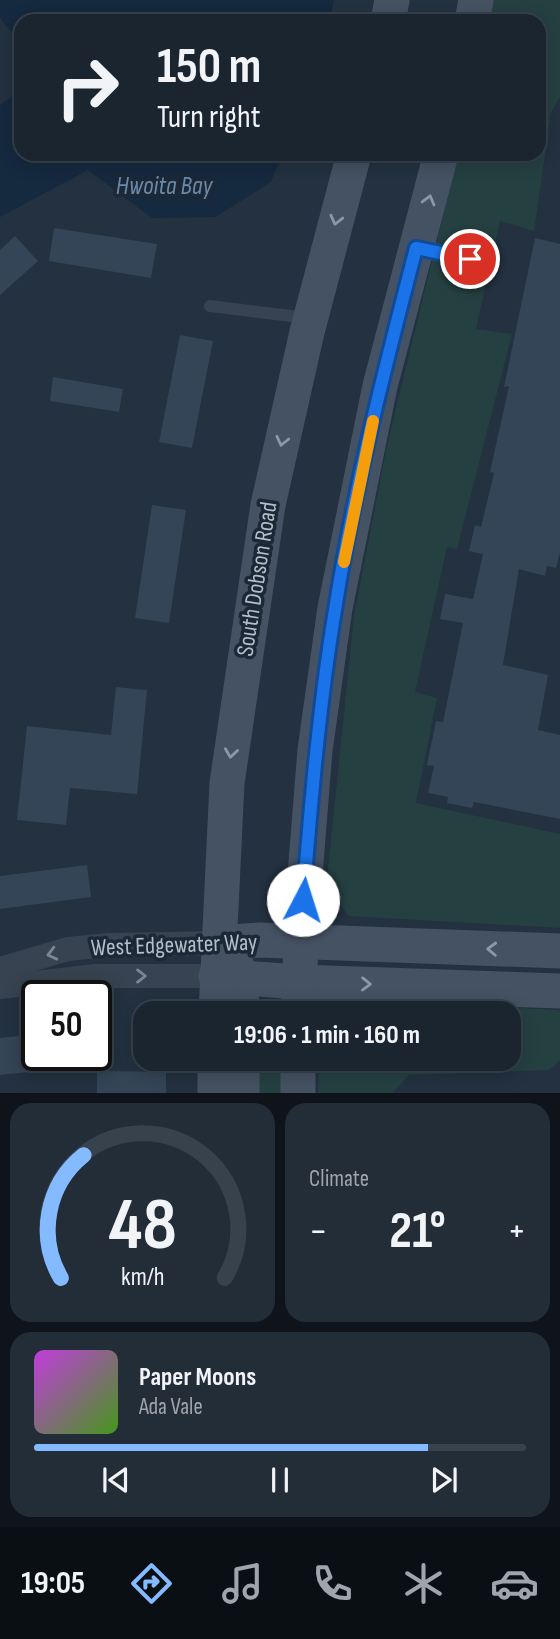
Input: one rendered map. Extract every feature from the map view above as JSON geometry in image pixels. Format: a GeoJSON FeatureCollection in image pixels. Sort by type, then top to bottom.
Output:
{"type":"FeatureCollection","features":[{"type":"Feature","properties":{"kind":"main road","name":"South Dobson Road"},"geometry":{"type":"LineString","coordinates":[[218,1001],[225,965],[227,783],[268,505],[311,318],[352,161]]}},
{"type":"Feature","properties":{"kind":"main road"},"geometry":{"type":"LineString","coordinates":[[298,998],[315,750],[335,608],[380,386],[439,161]]}},
{"type":"Feature","properties":{"kind":"main road","name":"West Edgewater Way"},"geometry":{"type":"LineString","coordinates":[[225,965],[301,942],[560,951]]}},
{"type":"Feature","properties":{"kind":"main road"},"geometry":{"type":"LineString","coordinates":[[225,965],[238,1001]]}},
{"type":"Feature","properties":{"kind":"main road","name":"West Edgewater Way"},"geometry":{"type":"LineString","coordinates":[[225,965],[298,998],[560,992]]}},
{"type":"Feature","properties":{"kind":"main road"},"geometry":{"type":"LineString","coordinates":[[215,1071],[215,1093]]}},
{"type":"Feature","properties":{"kind":"main road"},"geometry":{"type":"LineString","coordinates":[[242,1071],[242,1093]]}},
{"type":"Feature","properties":{"kind":"main road"},"geometry":{"type":"LineString","coordinates":[[298,1071],[298,1093]]}},
{"type":"Feature","properties":{"kind":"street","name":"West Edgewater Way"},"geometry":{"type":"LineString","coordinates":[[0,969],[68,949],[109,945],[225,965]]}},
{"type":"Feature","properties":{"kind":"street","name":"West Edgewater Way"},"geometry":{"type":"LineString","coordinates":[[0,987],[225,965]]}},
{"type":"Feature","properties":{"kind":"lane"},"geometry":{"type":"LineString","coordinates":[[416,248],[491,264]]}},
{"type":"Feature","properties":{"kind":"lane"},"geometry":{"type":"LineString","coordinates":[[210,306],[311,318]]}},
{"type":"Feature","properties":{"kind":"green space"},"geometry":{"type":"Polygon","coordinates":[[[493,0],[560,0],[560,96],[551,113],[546,148],[546,14],[490,14],[493,0]]]}},
{"type":"Feature","properties":{"kind":"green space"},"geometry":{"type":"Polygon","coordinates":[[[456,161],[544,161],[534,231],[500,221],[476,329],[512,334],[457,549],[447,547],[415,692],[437,698],[416,803],[560,834],[560,928],[349,916],[326,888],[354,616],[387,445],[456,161]]]}},
{"type":"Feature","properties":{"kind":"green space"},"geometry":{"type":"Polygon","coordinates":[[[521,1008],[560,1010],[560,1061],[549,1070],[521,1071],[521,1008]]]}},
{"type":"Feature","properties":{"kind":"green space"},"geometry":{"type":"Polygon","coordinates":[[[254,1071],[284,1071],[284,1093],[254,1093],[254,1071]]]}},
{"type":"Feature","properties":{"kind":"green space"},"geometry":{"type":"Polygon","coordinates":[[[319,1071],[521,1071],[409,1075],[393,1093],[318,1093],[319,1071]]]}},
{"type":"Feature","properties":{"kind":"water"},"geometry":{"type":"Polygon","coordinates":[[[0,0],[334,0],[331,14],[14,14],[14,35],[0,18],[0,0]]]}},
{"type":"Feature","properties":{"kind":"water","name":"Hwoita Bay"},"geometry":{"type":"Polygon","coordinates":[[[14,95],[14,161],[279,161],[271,182],[215,217],[152,218],[88,170],[0,217],[0,105],[14,95]]]}},
{"type":"Feature","properties":{"kind":"building"},"geometry":{"type":"Polygon","coordinates":[[[54,228],[157,244],[151,278],[49,261],[54,228]]]}},
{"type":"Feature","properties":{"kind":"building"},"geometry":{"type":"Polygon","coordinates":[[[15,236],[38,261],[0,295],[0,250],[15,236]]]}},
{"type":"Feature","properties":{"kind":"building"},"geometry":{"type":"Polygon","coordinates":[[[535,238],[560,244],[560,552],[556,568],[547,566],[545,576],[519,569],[503,665],[548,675],[538,730],[560,735],[560,819],[474,802],[472,808],[447,803],[448,797],[428,793],[434,766],[427,765],[436,721],[443,722],[463,623],[440,619],[445,594],[473,599],[483,554],[469,551],[475,525],[481,527],[494,473],[490,472],[509,386],[504,387],[535,238]]]}},
{"type":"Feature","properties":{"kind":"building"},"geometry":{"type":"Polygon","coordinates":[[[180,335],[213,341],[192,448],[159,442],[180,335]]]}},
{"type":"Feature","properties":{"kind":"building"},"geometry":{"type":"Polygon","coordinates":[[[53,377],[123,389],[119,412],[50,401],[53,377]]]}},
{"type":"Feature","properties":{"kind":"building"},"geometry":{"type":"Polygon","coordinates":[[[152,505],[186,510],[169,623],[135,618],[152,505]]]}},
{"type":"Feature","properties":{"kind":"building"},"geometry":{"type":"Polygon","coordinates":[[[116,687],[147,690],[137,794],[70,788],[66,825],[17,820],[27,726],[111,735],[116,687]]]}},
{"type":"Feature","properties":{"kind":"building"},"geometry":{"type":"Polygon","coordinates":[[[87,865],[91,897],[0,909],[0,876],[87,865]]]}},
{"type":"Feature","properties":{"kind":"building"},"geometry":{"type":"Polygon","coordinates":[[[21,1036],[21,1071],[37,1071],[0,1075],[0,1038],[21,1036]]]}},
{"type":"Feature","properties":{"kind":"building"},"geometry":{"type":"Polygon","coordinates":[[[97,1071],[166,1072],[166,1093],[97,1093],[97,1071]]]}},
{"type":"Feature","properties":{"kind":"slow traffic"},"geometry":{"type":"LineString","coordinates":[[344,562],[373,421]]}},
{"type":"Feature","properties":{"kind":"route"},"geometry":{"type":"LineString","coordinates":[[303,900],[315,750],[335,608],[380,386],[416,248],[470,259]]}}]}
